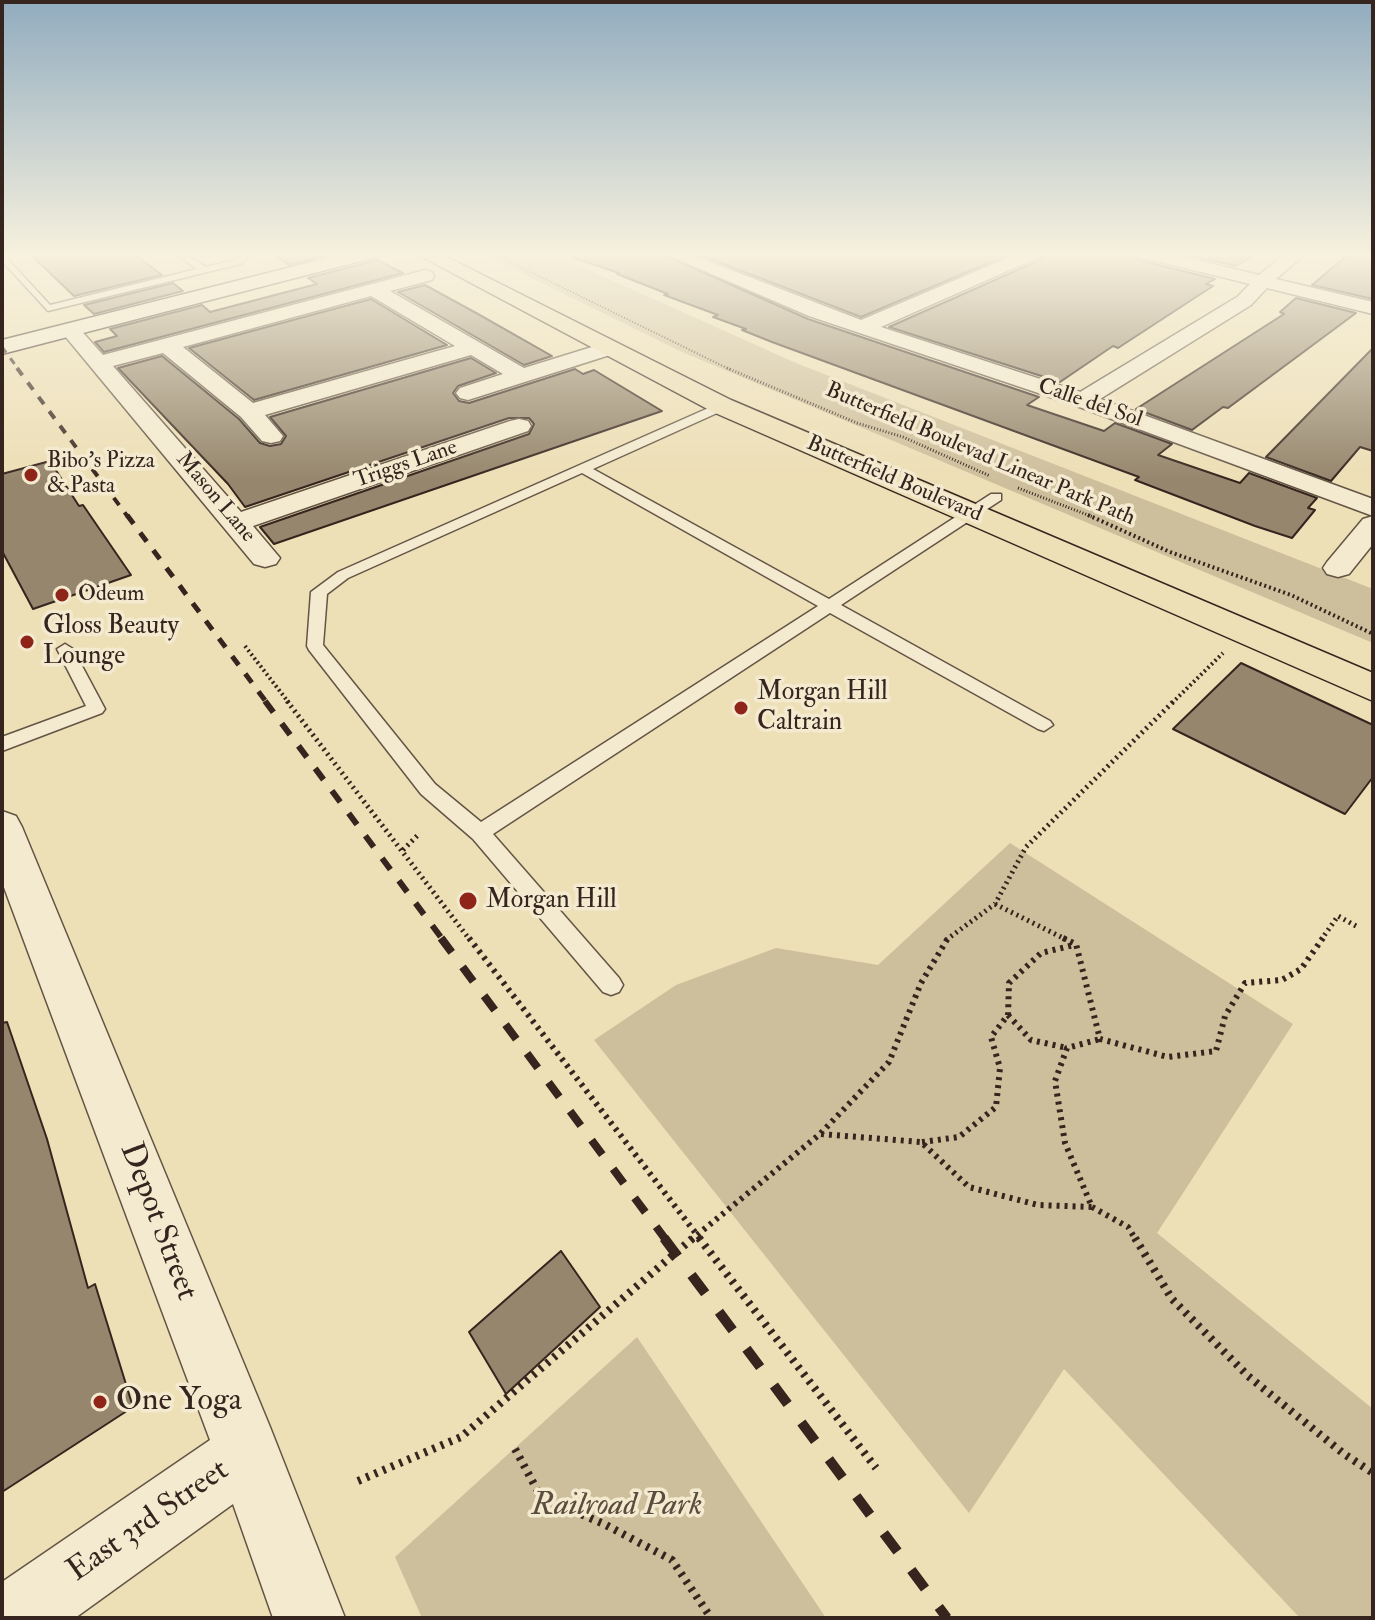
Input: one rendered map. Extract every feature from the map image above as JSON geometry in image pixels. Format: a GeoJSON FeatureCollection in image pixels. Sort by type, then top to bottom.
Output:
{"type":"FeatureCollection","features":[{"type":"Feature","properties":{"kind":"main road"},"geometry":{"type":"LineString","coordinates":[[2,347],[75,329]]}},
{"type":"Feature","properties":{"kind":"main road","name":"Butterfield Boulevard"},"geometry":{"type":"LineString","coordinates":[[571,329],[722,406],[993,493],[1373,688]]}},
{"type":"Feature","properties":{"kind":"main road","name":"Butterfield Boulevard"},"geometry":{"type":"LineString","coordinates":[[618,329],[737,389],[993,493],[1373,655]]}},
{"type":"Feature","properties":{"kind":"street"},"geometry":{"type":"LineString","coordinates":[[100,363],[232,329]]}},
{"type":"Feature","properties":{"kind":"street"},"geometry":{"type":"LineString","coordinates":[[440,329],[518,374],[608,348]]}},
{"type":"Feature","properties":{"kind":"street","name":"Calle del Sol"},"geometry":{"type":"LineString","coordinates":[[863,329],[1082,400],[1373,508]]}},
{"type":"Feature","properties":{"kind":"street"},"geometry":{"type":"LineString","coordinates":[[1082,400],[1199,329]]}},
{"type":"Feature","properties":{"kind":"street","name":"Mason Lane"},"geometry":{"type":"LineString","coordinates":[[70,330],[265,558]]}},
{"type":"Feature","properties":{"kind":"street"},"geometry":{"type":"LineString","coordinates":[[168,346],[249,412],[271,436]]}},
{"type":"Feature","properties":{"kind":"street"},"geometry":{"type":"LineString","coordinates":[[249,412],[473,348]]}},
{"type":"Feature","properties":{"kind":"street","name":"Triggs Lane"},"geometry":{"type":"LineString","coordinates":[[235,523],[519,426],[468,393],[518,374]]}},
{"type":"Feature","properties":{"kind":"street"},"geometry":{"type":"LineString","coordinates":[[1338,568],[1373,525]]}},
{"type":"Feature","properties":{"kind":"street","name":"Depot Street"},"geometry":{"type":"LineString","coordinates":[[6,847],[309,1618]]}},
{"type":"Feature","properties":{"kind":"street","name":"East 3rd Street"},"geometry":{"type":"LineString","coordinates":[[13,1618],[247,1454]]}},
{"type":"Feature","properties":{"kind":"lane"},"geometry":{"type":"LineString","coordinates":[[611,985],[480,833],[428,789],[315,646],[319,592],[343,575],[722,406]]}},
{"type":"Feature","properties":{"kind":"lane"},"geometry":{"type":"LineString","coordinates":[[582,468],[1044,725]]}},
{"type":"Feature","properties":{"kind":"lane"},"geometry":{"type":"LineString","coordinates":[[480,833],[830,607],[993,493]]}},
{"type":"Feature","properties":{"kind":"lane"},"geometry":{"type":"LineString","coordinates":[[2,744],[96,709],[65,649]]}},
{"type":"Feature","properties":{"kind":"path","name":"Butterfield Boulevad Linear Park Path"},"geometry":{"type":"LineString","coordinates":[[647,329],[734,371],[857,423],[903,437],[945,459],[993,493],[1087,514],[1170,552],[1291,595],[1373,634]]}},
{"type":"Feature","properties":{"kind":"path"},"geometry":{"type":"LineString","coordinates":[[245,646],[876,1468]]}},
{"type":"Feature","properties":{"kind":"path"},"geometry":{"type":"LineString","coordinates":[[358,1481],[461,1437],[820,1134],[889,1062],[921,983],[948,937],[995,904],[1026,847],[1227,649]]}},
{"type":"Feature","properties":{"kind":"path"},"geometry":{"type":"LineString","coordinates":[[403,850],[420,833]]}},
{"type":"Feature","properties":{"kind":"path"},"geometry":{"type":"LineString","coordinates":[[995,904],[1076,944]]}},
{"type":"Feature","properties":{"kind":"path"},"geometry":{"type":"LineString","coordinates":[[1008,1015],[1031,1040],[1067,1048],[1100,1039],[1168,1057],[1216,1051],[1225,1016],[1245,983],[1282,980],[1301,969],[1338,916],[1356,926]]}},
{"type":"Feature","properties":{"kind":"path"},"geometry":{"type":"LineString","coordinates":[[820,1134],[921,1142],[959,1137],[996,1107],[1000,1068],[991,1037],[1008,1015],[1009,983],[1041,953],[1076,944]]}},
{"type":"Feature","properties":{"kind":"path"},"geometry":{"type":"LineString","coordinates":[[1076,944],[1100,1039]]}},
{"type":"Feature","properties":{"kind":"path"},"geometry":{"type":"LineString","coordinates":[[1067,1048],[1055,1081],[1065,1143],[1092,1207]]}},
{"type":"Feature","properties":{"kind":"path"},"geometry":{"type":"LineString","coordinates":[[921,1142],[969,1187],[1038,1205],[1092,1207],[1128,1227],[1172,1299],[1248,1376],[1344,1454],[1373,1473]]}},
{"type":"Feature","properties":{"kind":"path"},"geometry":{"type":"LineString","coordinates":[[515,1449],[541,1497],[604,1524],[672,1560],[711,1618]]}},
{"type":"Feature","properties":{"kind":"green space"},"geometry":{"type":"Polygon","coordinates":[[[634,329],[719,329],[796,363],[1373,589],[1373,643],[682,352],[634,329]]]}},
{"type":"Feature","properties":{"kind":"green space"},"geometry":{"type":"Polygon","coordinates":[[[1010,843],[1293,1024],[1157,1233],[1373,1409],[1373,1618],[1300,1618],[1064,1369],[969,1513],[594,1040],[676,985],[776,948],[878,965],[1010,843]]]}},
{"type":"Feature","properties":{"kind":"green space","name":"Railroad Park"},"geometry":{"type":"Polygon","coordinates":[[[637,1337],[826,1618],[422,1618],[395,1557],[637,1337]]]}},
{"type":"Feature","properties":{"kind":"building"},"geometry":{"type":"Polygon","coordinates":[[[110,329],[193,329],[104,352],[95,342],[117,336],[110,329]]]}},
{"type":"Feature","properties":{"kind":"building"},"geometry":{"type":"Polygon","coordinates":[[[261,329],[420,329],[447,345],[254,400],[189,348],[261,329]]]}},
{"type":"Feature","properties":{"kind":"building"},"geometry":{"type":"Polygon","coordinates":[[[461,329],[503,329],[552,356],[524,365],[461,329]]]}},
{"type":"Feature","properties":{"kind":"building"},"geometry":{"type":"Polygon","coordinates":[[[836,329],[1039,397],[1027,405],[1104,431],[1115,423],[1172,444],[1158,455],[1240,483],[1249,473],[1317,498],[1308,508],[1315,510],[1292,538],[1135,480],[1139,477],[742,330],[836,329]]]}},
{"type":"Feature","properties":{"kind":"building"},"geometry":{"type":"Polygon","coordinates":[[[894,329],[1148,329],[1118,348],[1113,346],[1060,382],[894,329]]]}},
{"type":"Feature","properties":{"kind":"building"},"geometry":{"type":"Polygon","coordinates":[[[1261,329],[1335,329],[1228,408],[1223,407],[1192,430],[1136,409],[1261,329]]]}},
{"type":"Feature","properties":{"kind":"building"},"geometry":{"type":"Polygon","coordinates":[[[1373,348],[1373,451],[1360,447],[1331,481],[1266,457],[1373,348]]]}},
{"type":"Feature","properties":{"kind":"building"},"geometry":{"type":"Polygon","coordinates":[[[162,356],[239,419],[260,443],[270,446],[281,444],[286,436],[270,417],[471,358],[496,373],[458,386],[453,393],[459,401],[469,403],[575,369],[583,374],[594,370],[662,411],[274,544],[260,527],[529,434],[534,424],[529,418],[509,418],[245,507],[228,484],[118,368],[162,356]]]}},
{"type":"Feature","properties":{"kind":"building"},"geometry":{"type":"Polygon","coordinates":[[[50,461],[79,506],[83,505],[131,575],[33,609],[2,551],[2,474],[50,461]]]}},
{"type":"Feature","properties":{"kind":"building"},"geometry":{"type":"Polygon","coordinates":[[[1241,663],[1373,725],[1373,777],[1345,814],[1173,729],[1241,663]]]}},
{"type":"Feature","properties":{"kind":"building"},"geometry":{"type":"Polygon","coordinates":[[[7,1022],[47,1139],[88,1288],[95,1284],[133,1407],[2,1492],[2,1023],[7,1022]]]}},
{"type":"Feature","properties":{"kind":"building"},"geometry":{"type":"Polygon","coordinates":[[[561,1251],[600,1307],[506,1394],[469,1332],[561,1251]]]}},
{"type":"Feature","properties":{"kind":"railway"},"geometry":{"type":"LineString","coordinates":[[2,347],[19,370]]}},
{"type":"Feature","properties":{"kind":"railway"},"geometry":{"type":"LineString","coordinates":[[17,368],[128,517]]}},
{"type":"Feature","properties":{"kind":"railway"},"geometry":{"type":"LineString","coordinates":[[127,515],[267,703]]}},
{"type":"Feature","properties":{"kind":"railway"},"geometry":{"type":"LineString","coordinates":[[265,701],[443,940]]}},
{"type":"Feature","properties":{"kind":"railway"},"geometry":{"type":"LineString","coordinates":[[441,938],[666,1240]]}},
{"type":"Feature","properties":{"kind":"railway"},"geometry":{"type":"LineString","coordinates":[[664,1238],[947,1618]]}},
{"type":"Feature","properties":{"kind":"place","name":"Bibo's Pizza & Pasta"},"geometry":{"type":"Point","coordinates":[31,475]}},
{"type":"Feature","properties":{"kind":"place","name":"Odeum"},"geometry":{"type":"Point","coordinates":[62,595]}},
{"type":"Feature","properties":{"kind":"place","name":"Gloss Beauty Lounge"},"geometry":{"type":"Point","coordinates":[27,642]}},
{"type":"Feature","properties":{"kind":"place","name":"Morgan Hill Caltrain"},"geometry":{"type":"Point","coordinates":[741,708]}},
{"type":"Feature","properties":{"kind":"place","name":"Morgan Hill"},"geometry":{"type":"Point","coordinates":[468,901]}},
{"type":"Feature","properties":{"kind":"place","name":"One Yoga"},"geometry":{"type":"Point","coordinates":[100,1402]}}]}
